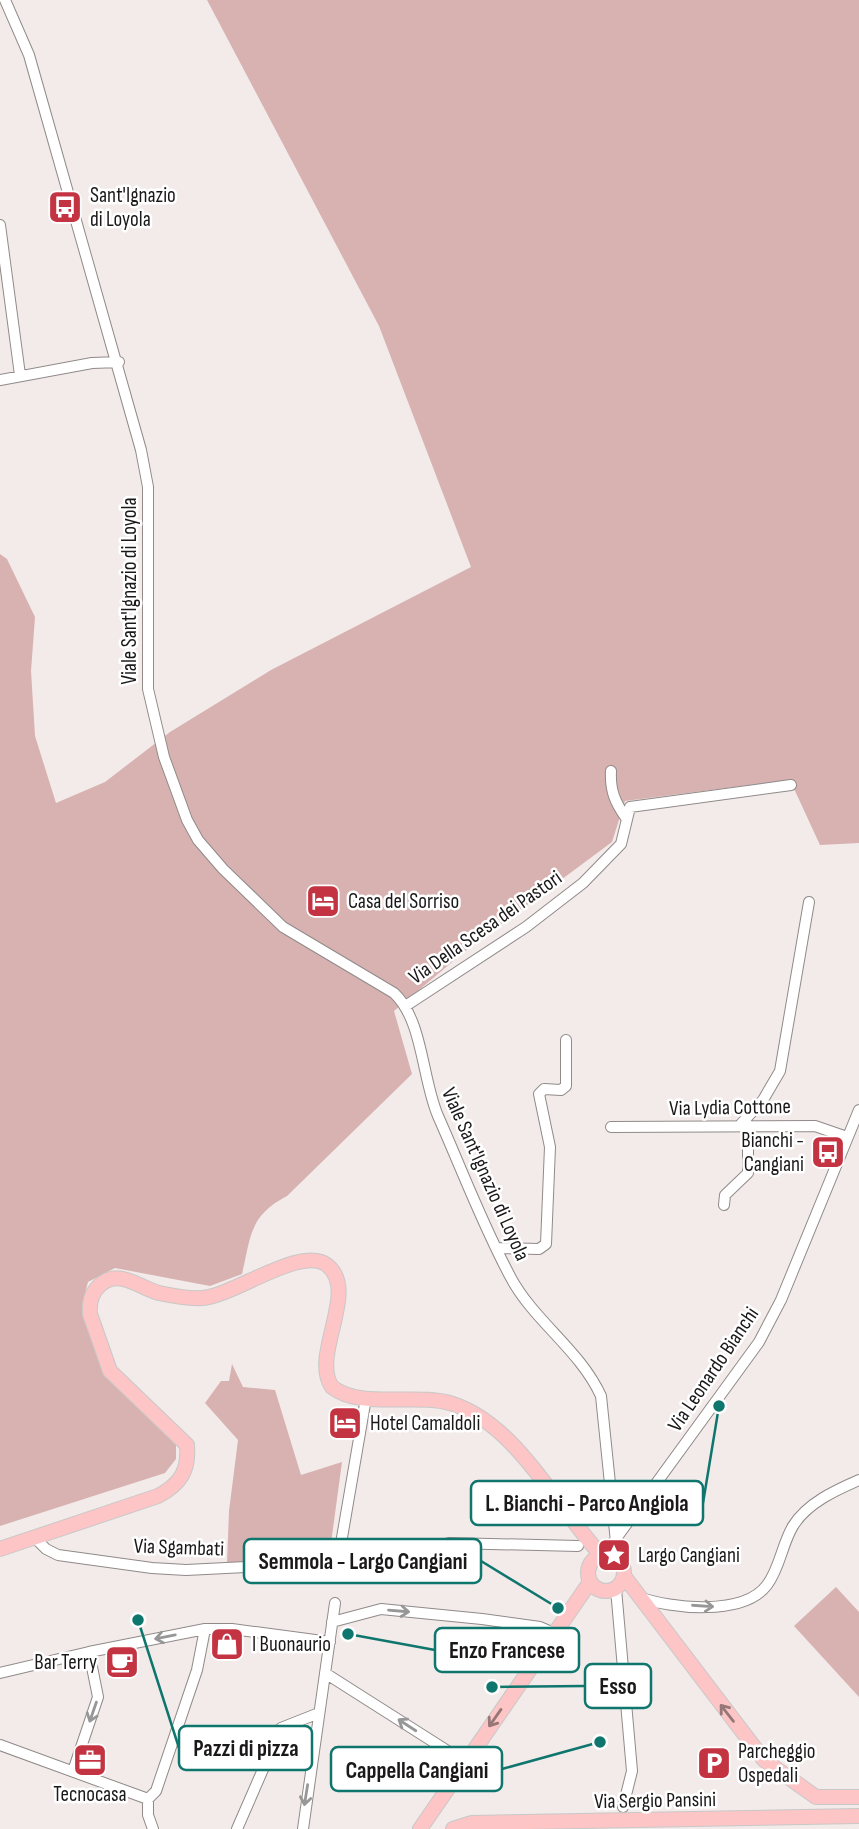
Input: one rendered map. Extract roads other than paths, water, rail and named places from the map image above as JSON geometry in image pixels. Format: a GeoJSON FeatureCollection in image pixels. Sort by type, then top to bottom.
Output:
{"type":"FeatureCollection","features":[{"type":"Feature","properties":{"kind":"main road"},"geometry":{"type":"LineString","coordinates":[[0,1549],[158,1496],[177,1485],[188,1460],[187,1444],[110,1371],[89,1305],[96,1288],[103,1282],[120,1278],[157,1293],[191,1299],[215,1297],[304,1259],[322,1261],[335,1273],[338,1291],[325,1373],[338,1392],[366,1398],[453,1404],[484,1422],[513,1445],[582,1541],[599,1558]]}},
{"type":"Feature","properties":{"kind":"main road"},"geometry":{"type":"LineString","coordinates":[[620,1576],[604,1591],[590,1582],[588,1572],[599,1558],[613,1557],[620,1576],[764,1760],[816,1797],[859,1797]]}},
{"type":"Feature","properties":{"kind":"main road"},"geometry":{"type":"LineString","coordinates":[[420,1829],[590,1582]]}},
{"type":"Feature","properties":{"kind":"main road","name":"Via Sergio Pansini"},"geometry":{"type":"LineString","coordinates":[[453,1829],[472,1823],[859,1816]]}},
{"type":"Feature","properties":{"kind":"street","name":"Viale Sant'Ignazio di Loyola"},"geometry":{"type":"LineString","coordinates":[[5,0],[29,55],[119,362],[148,487],[148,689],[178,799],[198,840],[283,927],[394,993],[407,1005],[428,1094],[511,1279],[549,1328],[569,1346],[594,1380],[601,1396],[620,1576],[632,1771],[623,1807]]}},
{"type":"Feature","properties":{"kind":"street"},"geometry":{"type":"LineString","coordinates":[[0,225],[20,375]]}},
{"type":"Feature","properties":{"kind":"street"},"geometry":{"type":"LineString","coordinates":[[0,380],[92,363],[119,362]]}},
{"type":"Feature","properties":{"kind":"street"},"geometry":{"type":"LineString","coordinates":[[611,771],[610,786],[615,801],[626,818]]}},
{"type":"Feature","properties":{"kind":"street"},"geometry":{"type":"LineString","coordinates":[[626,818],[630,807],[791,785]]}},
{"type":"Feature","properties":{"kind":"street","name":"Via Della Scesa dei Pastori"},"geometry":{"type":"LineString","coordinates":[[407,1005],[526,927],[583,883],[621,844],[626,818]]}},
{"type":"Feature","properties":{"kind":"street"},"geometry":{"type":"LineString","coordinates":[[724,1205],[725,1195],[748,1173],[744,1125],[780,1071],[809,902]]}},
{"type":"Feature","properties":{"kind":"street"},"geometry":{"type":"LineString","coordinates":[[497,1248],[539,1249],[546,1244],[550,1147],[539,1096],[542,1090],[561,1090],[566,1086],[566,1040]]}},
{"type":"Feature","properties":{"kind":"street","name":"Via Leonardo Bianchi"},"geometry":{"type":"LineString","coordinates":[[599,1558],[616,1542],[760,1342],[781,1300],[859,1110]]}},
{"type":"Feature","properties":{"kind":"street","name":"Via Lydia Cottone"},"geometry":{"type":"LineString","coordinates":[[611,1126],[815,1126],[847,1138]]}},
{"type":"Feature","properties":{"kind":"street"},"geometry":{"type":"LineString","coordinates":[[340,1555],[366,1398]]}},
{"type":"Feature","properties":{"kind":"street"},"geometry":{"type":"LineString","coordinates":[[636,1596],[661,1603],[722,1607],[752,1598],[766,1587],[794,1525],[819,1501],[859,1480]]}},
{"type":"Feature","properties":{"kind":"street","name":"Via Sgambati"},"geometry":{"type":"LineString","coordinates":[[35,1538],[46,1549],[58,1555],[186,1570],[388,1560],[449,1543],[582,1541]]}},
{"type":"Feature","properties":{"kind":"street"},"geometry":{"type":"LineString","coordinates":[[303,1829],[335,1603]]}},
{"type":"Feature","properties":{"kind":"street"},"geometry":{"type":"LineString","coordinates":[[332,1622],[381,1609],[540,1627],[554,1633]]}},
{"type":"Feature","properties":{"kind":"street"},"geometry":{"type":"LineString","coordinates":[[6,1673],[89,1651],[205,1629],[232,1629],[330,1642]]}},
{"type":"Feature","properties":{"kind":"street"},"geometry":{"type":"LineString","coordinates":[[153,1829],[148,1815],[148,1799],[156,1791],[185,1706],[197,1670],[205,1629]]}},
{"type":"Feature","properties":{"kind":"street"},"geometry":{"type":"LineString","coordinates":[[73,1771],[98,1697],[89,1651]]}},
{"type":"Feature","properties":{"kind":"street"},"geometry":{"type":"LineString","coordinates":[[325,1672],[465,1762]]}},
{"type":"Feature","properties":{"kind":"street"},"geometry":{"type":"LineString","coordinates":[[237,1829],[281,1728],[319,1713]]}},
{"type":"Feature","properties":{"kind":"street"},"geometry":{"type":"LineString","coordinates":[[0,1745],[148,1799]]}},
{"type":"Feature","properties":{"kind":"place","name":"Sant'Ignazio di Loyola"},"geometry":{"type":"Point","coordinates":[65,207]}},
{"type":"Feature","properties":{"kind":"place","name":"Casa del Sorriso"},"geometry":{"type":"Point","coordinates":[323,901]}},
{"type":"Feature","properties":{"kind":"place","name":"Bianchi - Cangiani"},"geometry":{"type":"Point","coordinates":[828,1152]}},
{"type":"Feature","properties":{"kind":"place","name":"L. Bianchi - Parco Angiola"},"geometry":{"type":"Point","coordinates":[719,1406]}},
{"type":"Feature","properties":{"kind":"place","name":"Hotel Camaldoli"},"geometry":{"type":"Point","coordinates":[345,1423]}},
{"type":"Feature","properties":{"kind":"place","name":"Largo Cangiani"},"geometry":{"type":"Point","coordinates":[614,1555]}},
{"type":"Feature","properties":{"kind":"place","name":"Semmola - Largo Cangiani"},"geometry":{"type":"Point","coordinates":[558,1608]}},
{"type":"Feature","properties":{"kind":"place","name":"Pazzi di pizza"},"geometry":{"type":"Point","coordinates":[138,1620]}},
{"type":"Feature","properties":{"kind":"place","name":"Enzo Francese"},"geometry":{"type":"Point","coordinates":[348,1634]}},
{"type":"Feature","properties":{"kind":"place","name":"I Buonaurio"},"geometry":{"type":"Point","coordinates":[227,1644]}},
{"type":"Feature","properties":{"kind":"place","name":"Bar Terry"},"geometry":{"type":"Point","coordinates":[122,1662]}},
{"type":"Feature","properties":{"kind":"place","name":"Esso"},"geometry":{"type":"Point","coordinates":[492,1687]}},
{"type":"Feature","properties":{"kind":"place","name":"Cappella Cangiani"},"geometry":{"type":"Point","coordinates":[600,1742]}},
{"type":"Feature","properties":{"kind":"place","name":"Tecnocasa"},"geometry":{"type":"Point","coordinates":[90,1760]}},
{"type":"Feature","properties":{"kind":"place","name":"Parcheggio Ospedali"},"geometry":{"type":"Point","coordinates":[714,1763]}}]}
